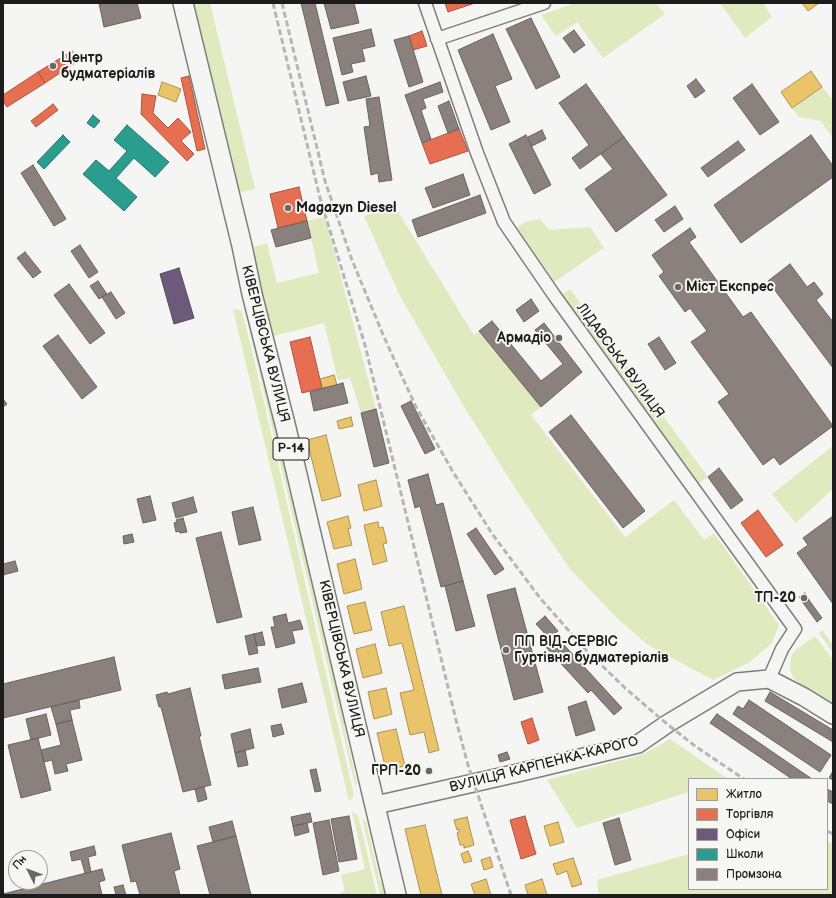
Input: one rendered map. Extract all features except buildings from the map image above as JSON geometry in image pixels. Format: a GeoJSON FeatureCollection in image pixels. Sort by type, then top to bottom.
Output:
{"type":"FeatureCollection","features":[{"type":"Feature","properties":{"kind":"main road","name":"КІВЕРЦІВСЬКА ВУЛИЦЯ"},"geometry":{"type":"LineString","coordinates":[[183,3],[376,805],[396,895]]}},
{"type":"Feature","properties":{"kind":"main road","name":"ВУЛИЦЯ КАРПЕНКА-КАРОГО"},"geometry":{"type":"LineString","coordinates":[[376,805],[638,744],[667,724],[737,682],[770,679]]}},
{"type":"Feature","properties":{"kind":"main road"},"geometry":{"type":"LineString","coordinates":[[770,679],[804,697],[833,715]]}},
{"type":"Feature","properties":{"kind":"street","name":"ЛІДАВСЬКА ВУЛИЦЯ"},"geometry":{"type":"LineString","coordinates":[[425,3],[436,39],[477,153],[504,222],[557,300],[795,629],[782,649],[770,679]]}},
{"type":"Feature","properties":{"kind":"street"},"geometry":{"type":"LineString","coordinates":[[436,39],[544,3]]}},
{"type":"Feature","properties":{"kind":"green space"},"geometry":{"type":"Polygon","coordinates":[[[192,3],[210,3],[255,189],[238,193],[192,3]]]}},
{"type":"Feature","properties":{"kind":"green space"},"geometry":{"type":"Polygon","coordinates":[[[575,3],[656,3],[665,14],[603,58],[577,22],[556,36],[541,15],[575,3]]]}},
{"type":"Feature","properties":{"kind":"green space"},"geometry":{"type":"Polygon","coordinates":[[[720,3],[763,3],[772,17],[745,38],[720,3]]]}},
{"type":"Feature","properties":{"kind":"green space"},"geometry":{"type":"Polygon","coordinates":[[[822,87],[833,100],[833,139],[821,121],[799,117],[792,108],[822,87]]]}},
{"type":"Feature","properties":{"kind":"green space"},"geometry":{"type":"Polygon","coordinates":[[[395,207],[474,335],[479,331],[541,407],[531,415],[625,537],[674,500],[704,540],[714,533],[779,625],[772,643],[750,662],[713,680],[648,645],[618,619],[570,569],[517,491],[460,400],[400,296],[364,216],[395,207]]]}},
{"type":"Feature","properties":{"kind":"green space"},"geometry":{"type":"Polygon","coordinates":[[[325,217],[376,409],[361,413],[350,378],[338,380],[324,323],[270,337],[250,248],[267,243],[277,283],[319,273],[307,221],[325,217]]]}},
{"type":"Feature","properties":{"kind":"green space"},"geometry":{"type":"Polygon","coordinates":[[[540,219],[549,230],[590,227],[604,248],[554,282],[517,227],[525,222],[540,219]]]}},
{"type":"Feature","properties":{"kind":"green space"},"geometry":{"type":"Polygon","coordinates":[[[570,289],[708,477],[699,483],[561,295],[570,289]]]}},
{"type":"Feature","properties":{"kind":"green space"},"geometry":{"type":"Polygon","coordinates":[[[233,309],[242,311],[254,359],[354,796],[349,801],[233,309]]]}},
{"type":"Feature","properties":{"kind":"green space"},"geometry":{"type":"Polygon","coordinates":[[[245,311],[251,315],[343,705],[344,726],[357,784],[355,785],[245,311]]]}},
{"type":"Feature","properties":{"kind":"green space"},"geometry":{"type":"Polygon","coordinates":[[[833,446],[833,489],[796,523],[772,494],[833,446]]]}},
{"type":"Feature","properties":{"kind":"green space"},"geometry":{"type":"Polygon","coordinates":[[[822,630],[833,645],[833,653],[819,633],[822,630]]]}},
{"type":"Feature","properties":{"kind":"green space"},"geometry":{"type":"Polygon","coordinates":[[[815,636],[833,660],[833,704],[796,681],[790,669],[791,657],[794,651],[815,636]]]}},
{"type":"Feature","properties":{"kind":"green space"},"geometry":{"type":"Polygon","coordinates":[[[670,739],[727,778],[688,778],[688,792],[577,828],[547,780],[644,754],[670,739]]]}},
{"type":"Feature","properties":{"kind":"green space"},"geometry":{"type":"Polygon","coordinates":[[[352,812],[358,815],[377,895],[342,895],[341,892],[345,891],[341,875],[365,869],[352,812]]]}},
{"type":"Feature","properties":{"kind":"green space"},"geometry":{"type":"Polygon","coordinates":[[[362,818],[366,822],[380,881],[386,895],[380,895],[362,818]]]}},
{"type":"Feature","properties":{"kind":"green space"},"geometry":{"type":"Polygon","coordinates":[[[828,842],[833,844],[833,895],[599,895],[597,880],[688,854],[688,890],[828,890],[828,842]]]}},
{"type":"Feature","properties":{"kind":"railway"},"geometry":{"type":"LineString","coordinates":[[273,3],[320,198],[365,345],[457,724],[468,765],[511,895]]}},
{"type":"Feature","properties":{"kind":"railway"},"geometry":{"type":"LineString","coordinates":[[282,3],[325,181],[352,260],[384,337],[416,407],[453,472],[493,535],[540,598],[585,649],[625,688],[667,724],[695,746],[743,778]]}},
{"type":"Feature","properties":{"kind":"railway"},"geometry":{"type":"LineString","coordinates":[[828,832],[833,834]]}},
{"type":"Feature","properties":{"kind":"place","name":"Центр будматеріалів"},"geometry":{"type":"Point","coordinates":[53,66]}},
{"type":"Feature","properties":{"kind":"place","name":"Magazyn Diesel"},"geometry":{"type":"Point","coordinates":[288,208]}},
{"type":"Feature","properties":{"kind":"place","name":"Міст Експрес"},"geometry":{"type":"Point","coordinates":[678,287]}},
{"type":"Feature","properties":{"kind":"place","name":"Армадіо"},"geometry":{"type":"Point","coordinates":[559,338]}},
{"type":"Feature","properties":{"kind":"place","name":"ТП-20"},"geometry":{"type":"Point","coordinates":[804,598]}},
{"type":"Feature","properties":{"kind":"place","name":"ПП ВІД-СЕРВІС Гуртівня будматеріалів"},"geometry":{"type":"Point","coordinates":[506,650]}},
{"type":"Feature","properties":{"kind":"place","name":"ГРП-20"},"geometry":{"type":"Point","coordinates":[429,771]}}]}
